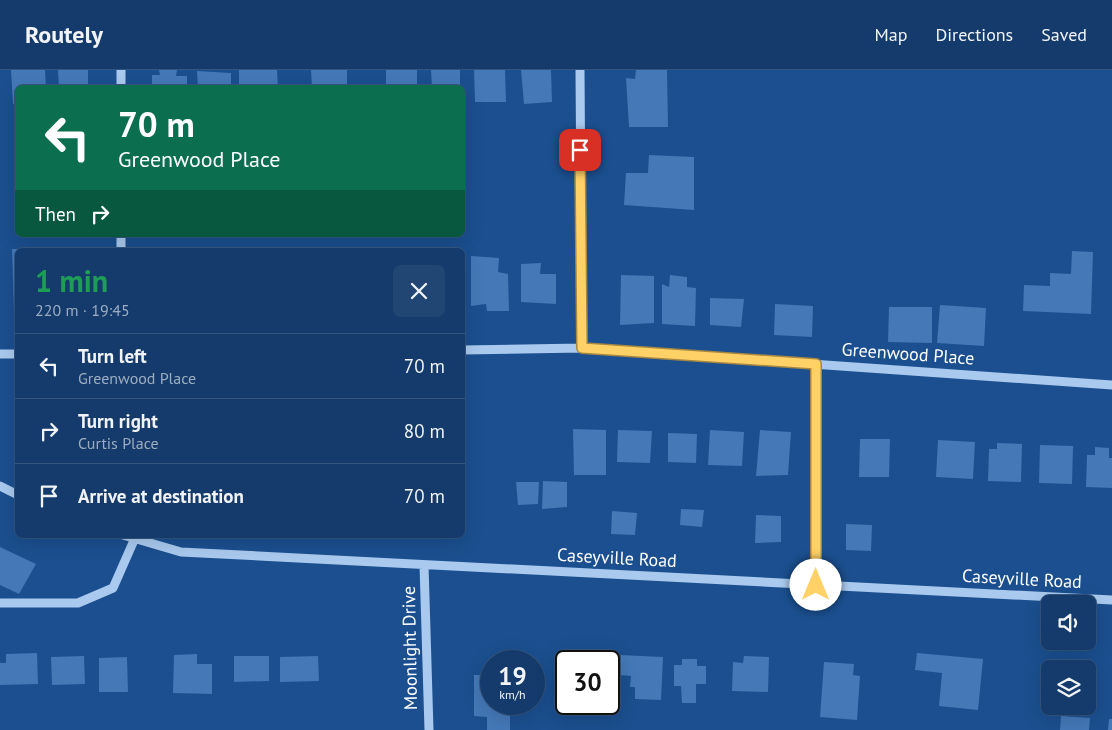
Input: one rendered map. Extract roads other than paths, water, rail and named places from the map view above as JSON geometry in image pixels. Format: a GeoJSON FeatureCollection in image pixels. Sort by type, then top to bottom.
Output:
{"type":"FeatureCollection","features":[{"type":"Feature","properties":{"kind":"street"},"geometry":{"type":"LineString","coordinates":[[121,70],[121,85]]}},
{"type":"Feature","properties":{"kind":"street"},"geometry":{"type":"LineString","coordinates":[[580,70],[582,348]]}},
{"type":"Feature","properties":{"kind":"street","name":"Greenwood Place"},"geometry":{"type":"LineString","coordinates":[[465,350],[582,348],[1112,385]]}},
{"type":"Feature","properties":{"kind":"street"},"geometry":{"type":"LineString","coordinates":[[0,354],[15,354]]}},
{"type":"Feature","properties":{"kind":"street"},"geometry":{"type":"LineString","coordinates":[[816,364],[816,585]]}},
{"type":"Feature","properties":{"kind":"street"},"geometry":{"type":"LineString","coordinates":[[0,486],[15,494]]}},
{"type":"Feature","properties":{"kind":"street"},"geometry":{"type":"LineString","coordinates":[[0,602],[78,603],[113,588],[135,538]]}},
{"type":"Feature","properties":{"kind":"street","name":"Caseyville Road"},"geometry":{"type":"LineString","coordinates":[[135,538],[181,552],[1112,600]]}},
{"type":"Feature","properties":{"kind":"street","name":"Moonlight Drive"},"geometry":{"type":"LineString","coordinates":[[424,565],[429,730]]}}]}
